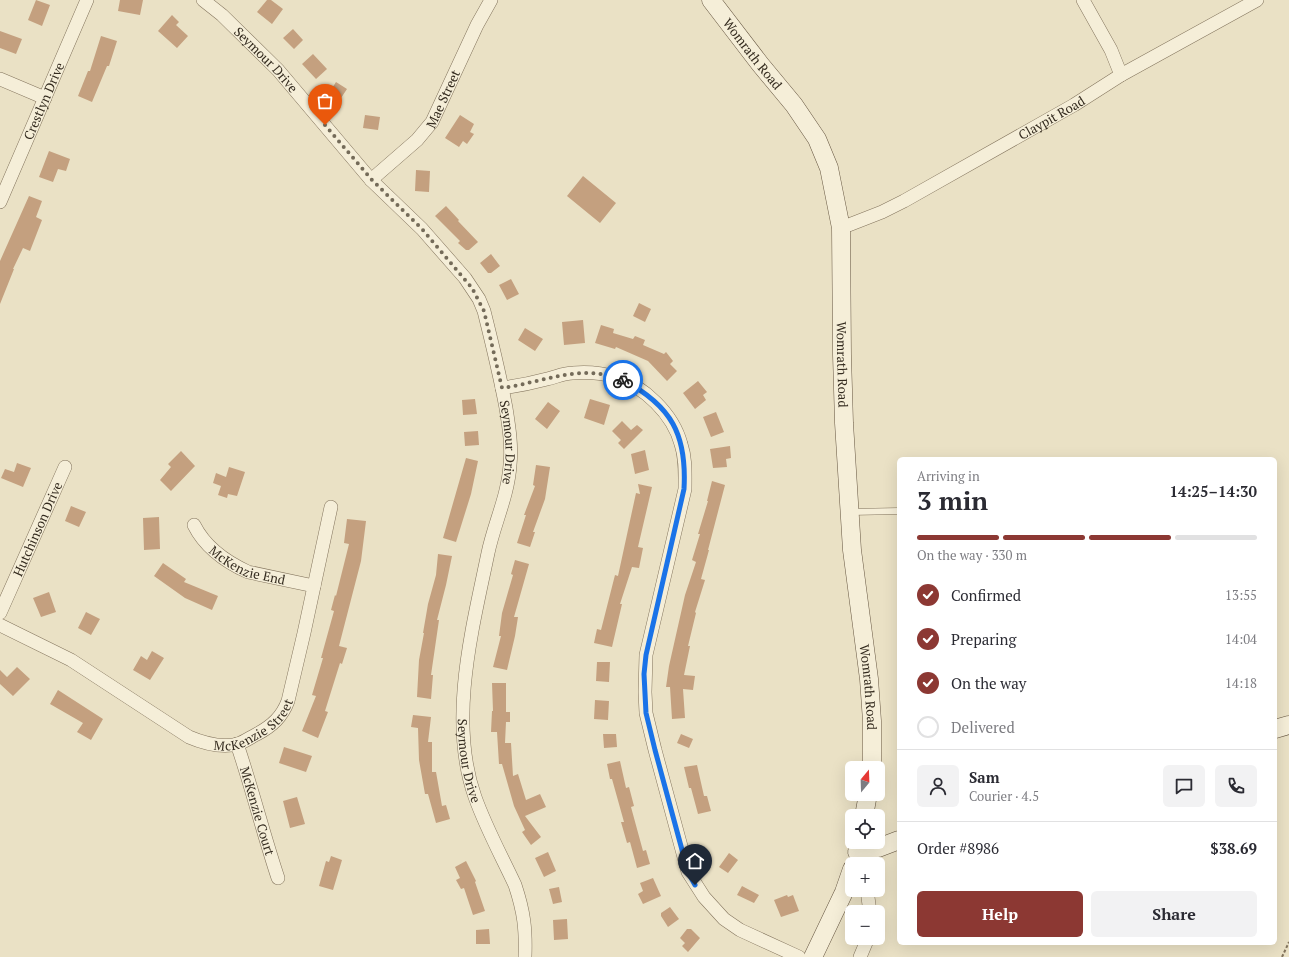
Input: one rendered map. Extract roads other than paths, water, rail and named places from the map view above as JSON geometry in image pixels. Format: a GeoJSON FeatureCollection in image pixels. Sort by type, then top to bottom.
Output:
{"type":"FeatureCollection","features":[{"type":"Feature","properties":{"kind":"street","name":"Crestlyn Drive"},"geometry":{"type":"LineString","coordinates":[[0,202],[87,0]]}},
{"type":"Feature","properties":{"kind":"street","name":"Seymour Drive"},"geometry":{"type":"LineString","coordinates":[[203,0],[222,15],[278,70],[372,180],[422,229],[472,288],[484,311],[502,388],[510,435],[510,465],[505,493],[489,548],[473,621],[465,678],[463,723],[468,767],[475,797],[520,900],[526,931],[525,957]]}},
{"type":"Feature","properties":{"kind":"street","name":"Mae Street"},"geometry":{"type":"LineString","coordinates":[[372,180],[417,140],[432,122],[477,25],[491,0]]}},
{"type":"Feature","properties":{"kind":"street","name":"Womrath Road"},"geometry":{"type":"LineString","coordinates":[[711,0],[760,64],[794,105],[817,140],[829,168],[841,228],[842,355],[852,550],[872,721],[872,761]]}},
{"type":"Feature","properties":{"kind":"street"},"geometry":{"type":"LineString","coordinates":[[1083,0],[1110,50],[1121,75]]}},
{"type":"Feature","properties":{"kind":"street","name":"Claypit Road"},"geometry":{"type":"LineString","coordinates":[[841,228],[877,214],[904,201],[1074,105],[1121,75],[1257,0]]}},
{"type":"Feature","properties":{"kind":"street"},"geometry":{"type":"LineString","coordinates":[[0,79],[45,98]]}},
{"type":"Feature","properties":{"kind":"street"},"geometry":{"type":"LineString","coordinates":[[502,388],[571,373],[604,374],[624,381],[647,395],[664,411],[677,432],[684,455],[684,489],[646,655],[644,674],[646,713],[688,872],[695,885],[724,919],[740,930],[799,957]]}},
{"type":"Feature","properties":{"kind":"street","name":"Hutchinson Drive"},"geometry":{"type":"LineString","coordinates":[[0,613],[65,467]]}},
{"type":"Feature","properties":{"kind":"street","name":"McKenzie Street"},"geometry":{"type":"LineString","coordinates":[[0,625],[71,660],[189,737],[209,744],[237,744],[267,729],[280,717],[285,709],[304,633],[331,507]]}},
{"type":"Feature","properties":{"kind":"street","name":"McKenzie End"},"geometry":{"type":"LineString","coordinates":[[194,525],[205,542],[214,551],[241,569],[248,572],[314,586]]}},
{"type":"Feature","properties":{"kind":"street"},"geometry":{"type":"LineString","coordinates":[[1277,728],[1289,726]]}},
{"type":"Feature","properties":{"kind":"street","name":"McKenzie Court"},"geometry":{"type":"LineString","coordinates":[[237,744],[250,782],[262,829],[278,878]]}},
{"type":"Feature","properties":{"kind":"street"},"geometry":{"type":"LineString","coordinates":[[858,856],[897,841]]}},
{"type":"Feature","properties":{"kind":"street"},"geometry":{"type":"LineString","coordinates":[[813,957],[845,889]]}},
{"type":"Feature","properties":{"kind":"street"},"geometry":{"type":"LineString","coordinates":[[860,957],[865,945]]}},
{"type":"Feature","properties":{"kind":"lane"},"geometry":{"type":"LineString","coordinates":[[850,512],[897,511]]}}]}
